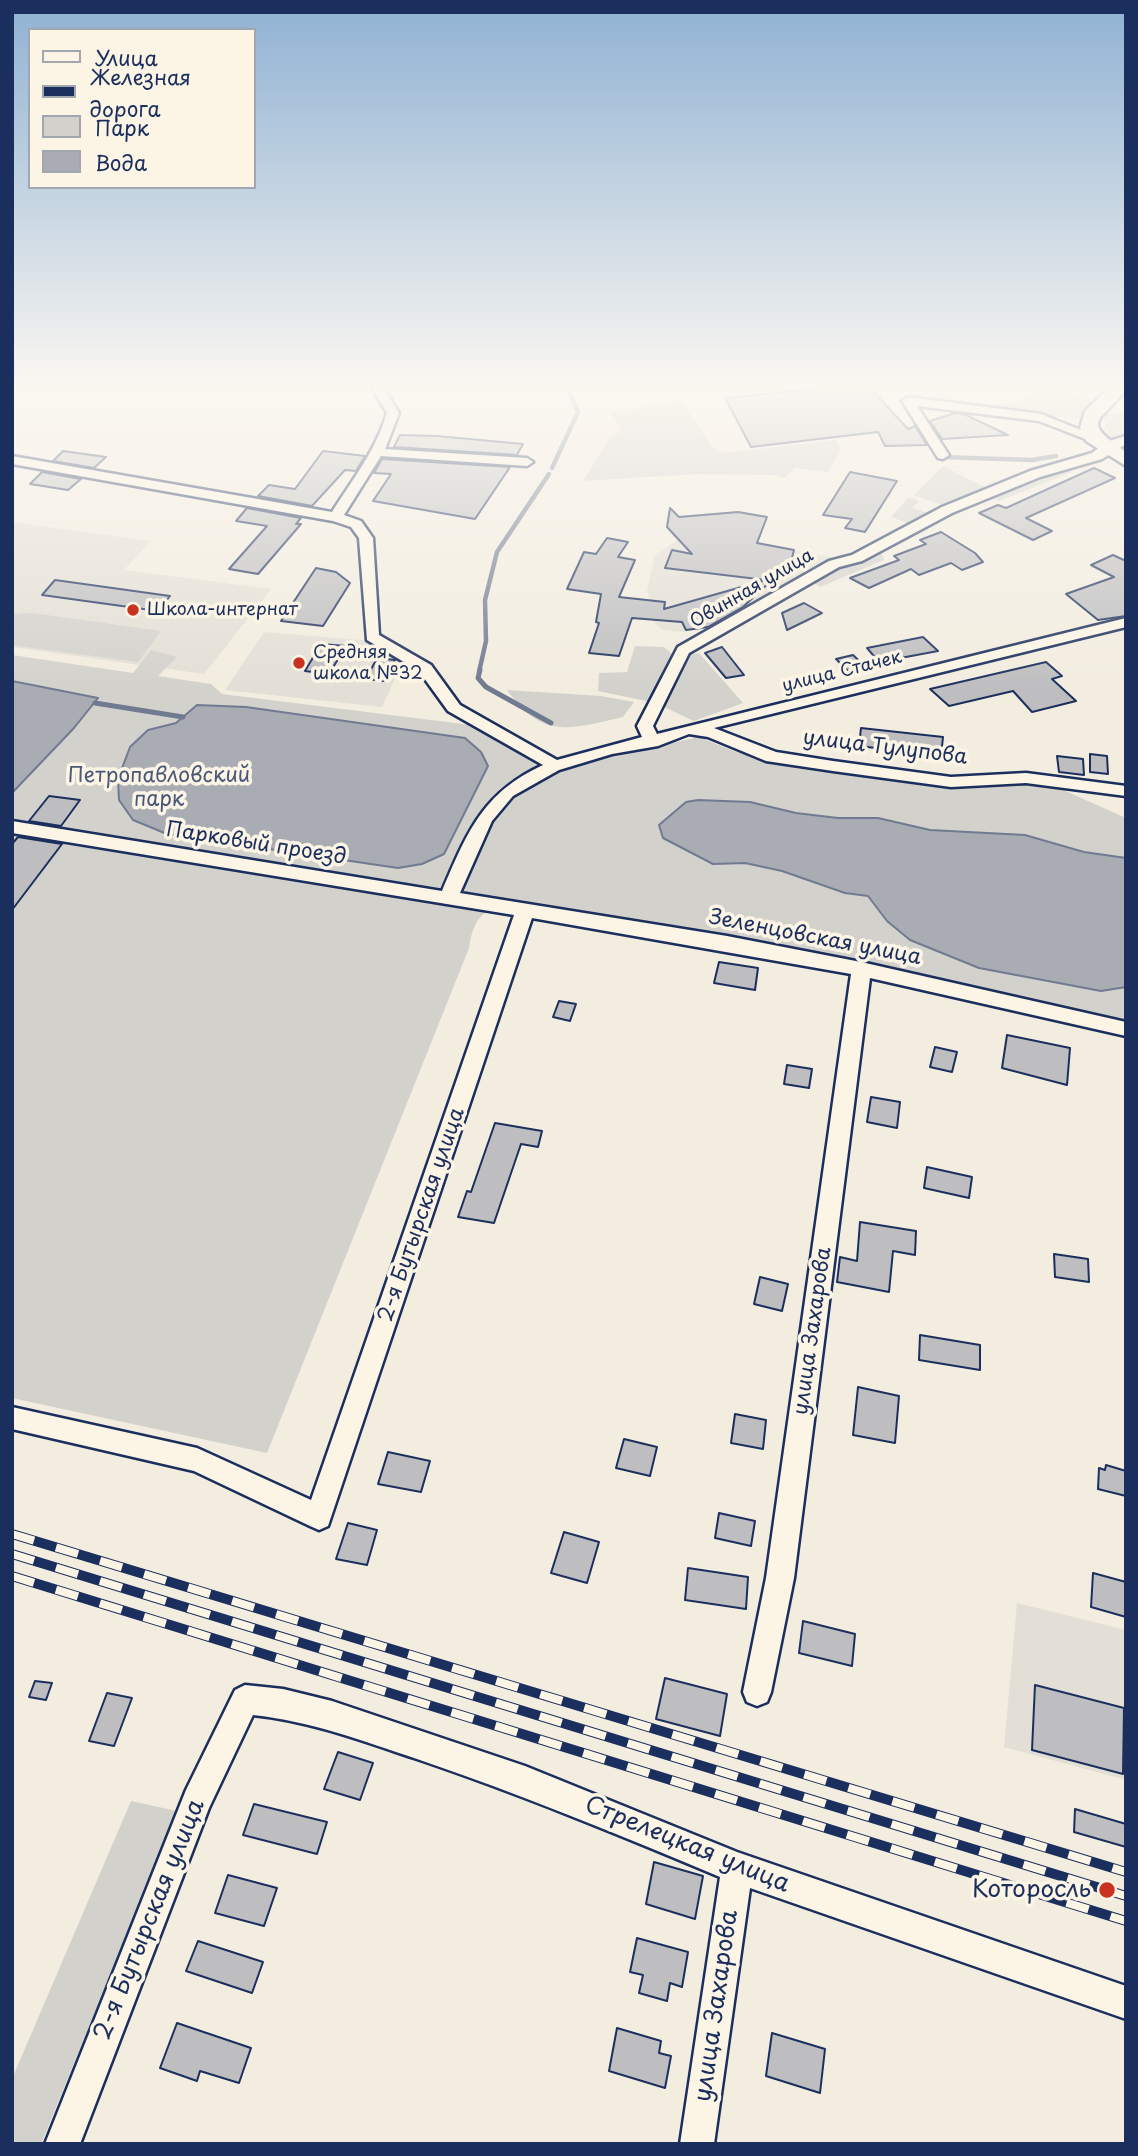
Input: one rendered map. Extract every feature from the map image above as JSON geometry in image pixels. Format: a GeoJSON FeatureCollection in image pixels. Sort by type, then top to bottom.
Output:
{"type":"FeatureCollection","features":[{"type":"Feature","properties":{"kind":"street"},"geometry":{"type":"LineString","coordinates":[[175,489],[336,517],[356,524],[366,538],[372,637],[425,668],[454,708],[562,764]]}},
{"type":"Feature","properties":{"kind":"street"},"geometry":{"type":"LineString","coordinates":[[336,517],[353,489]]}},
{"type":"Feature","properties":{"kind":"street","name":"Овинная улица"},"geometry":{"type":"LineString","coordinates":[[652,742],[645,726],[683,650],[834,564],[857,558],[947,510],[999,489]]}},
{"type":"Feature","properties":{"kind":"street","name":"улица Стачек"},"geometry":{"type":"LineString","coordinates":[[448,898],[491,810],[524,781],[562,764],[652,742],[686,730],[1126,622]]}},
{"type":"Feature","properties":{"kind":"street","name":"улица Тулупова"},"geometry":{"type":"LineString","coordinates":[[686,730],[711,732],[772,757],[833,766],[951,782],[1026,778],[1126,791]]}},
{"type":"Feature","properties":{"kind":"street","name":"Парковый проезд"},"geometry":{"type":"LineString","coordinates":[[12,827],[492,906]]}},
{"type":"Feature","properties":{"kind":"street","name":"Зеленцовская улица"},"geometry":{"type":"LineString","coordinates":[[492,906],[640,928],[861,969],[1126,1029]]}},
{"type":"Feature","properties":{"kind":"street","name":"2-я Бутырская улица"},"geometry":{"type":"LineString","coordinates":[[12,1418],[198,1460],[319,1517],[524,912]]}},
{"type":"Feature","properties":{"kind":"street","name":"улица Захарова"},"geometry":{"type":"LineString","coordinates":[[757,1692],[779,1578],[861,969]]}},
{"type":"Feature","properties":{"kind":"street","name":"2-я Бутырская улица"},"geometry":{"type":"LineString","coordinates":[[62,2144],[197,1801],[245,1700]]}},
{"type":"Feature","properties":{"kind":"street","name":"Стрелецкая улица"},"geometry":{"type":"LineString","coordinates":[[245,1700],[284,1704],[320,1712],[474,1764],[579,1801],[737,1868],[1126,2003]]}},
{"type":"Feature","properties":{"kind":"street","name":"улица Захарова"},"geometry":{"type":"LineString","coordinates":[[697,2144],[737,1868]]}},
{"type":"Feature","properties":{"kind":"shaded area","name":"Школа-интернат"},"geometry":{"type":"Polygon","coordinates":[[[12,522],[151,541],[124,570],[271,589],[204,674],[12,647],[12,522]]]}},
{"type":"Feature","properties":{"kind":"shaded area"},"geometry":{"type":"Polygon","coordinates":[[[682,537],[767,545],[831,557],[720,627],[682,632],[663,630],[652,621],[653,608],[647,591],[655,555],[682,537]]]}},
{"type":"Feature","properties":{"kind":"shaded area"},"geometry":{"type":"Polygon","coordinates":[[[264,632],[371,641],[403,661],[382,707],[225,690],[264,632]]]}},
{"type":"Feature","properties":{"kind":"shaded area"},"geometry":{"type":"Polygon","coordinates":[[[1017,1603],[1126,1630],[1126,1780],[1004,1747],[1017,1603]]]}},
{"type":"Feature","properties":{"kind":"green space"},"geometry":{"type":"Polygon","coordinates":[[[920,489],[988,489],[944,506],[914,495],[920,489]]]}},
{"type":"Feature","properties":{"kind":"green space"},"geometry":{"type":"Polygon","coordinates":[[[1014,489],[1031,489],[999,501],[992,497],[1014,489]]]}},
{"type":"Feature","properties":{"kind":"green space"},"geometry":{"type":"Polygon","coordinates":[[[909,497],[919,501],[913,508],[928,513],[910,524],[891,517],[909,497]]]}},
{"type":"Feature","properties":{"kind":"green space"},"geometry":{"type":"Polygon","coordinates":[[[881,552],[884,560],[820,587],[813,582],[840,565],[862,563],[881,552]]]}},
{"type":"Feature","properties":{"kind":"green space"},"geometry":{"type":"Polygon","coordinates":[[[22,613],[161,631],[138,662],[12,645],[12,615],[22,613]]]}},
{"type":"Feature","properties":{"kind":"green space"},"geometry":{"type":"Polygon","coordinates":[[[635,646],[664,647],[674,656],[651,702],[598,691],[599,673],[627,672],[635,646]]]}},
{"type":"Feature","properties":{"kind":"green space","name":"Петропавловский парк"},"geometry":{"type":"Polygon","coordinates":[[[151,650],[177,657],[158,676],[211,684],[222,694],[471,725],[574,764],[699,737],[736,752],[796,768],[959,789],[1021,785],[1061,789],[1126,818],[1126,1022],[795,953],[504,901],[483,914],[476,924],[469,948],[267,1453],[12,1398],[12,655],[133,673],[151,650]]]}},
{"type":"Feature","properties":{"kind":"green space"},"geometry":{"type":"Polygon","coordinates":[[[699,653],[743,703],[694,721],[664,707],[689,655],[699,653]]]}},
{"type":"Feature","properties":{"kind":"green space"},"geometry":{"type":"Polygon","coordinates":[[[507,690],[601,696],[634,702],[623,717],[588,725],[559,727],[545,724],[533,717],[507,690]]]}},
{"type":"Feature","properties":{"kind":"green space"},"geometry":{"type":"Polygon","coordinates":[[[131,1801],[177,1811],[41,2144],[12,2144],[12,2079],[131,1801]]]}},
{"type":"Feature","properties":{"kind":"water"},"geometry":{"type":"Polygon","coordinates":[[[12,681],[98,698],[74,728],[12,793],[12,681]]]}},
{"type":"Feature","properties":{"kind":"water"},"geometry":{"type":"Polygon","coordinates":[[[197,705],[246,707],[465,738],[481,752],[488,766],[444,854],[422,864],[398,868],[167,834],[133,820],[119,800],[118,779],[130,747],[148,730],[176,723],[197,705]]]}},
{"type":"Feature","properties":{"kind":"water"},"geometry":{"type":"Polygon","coordinates":[[[686,802],[750,802],[796,813],[838,818],[878,818],[930,830],[1025,835],[1084,852],[1126,858],[1126,987],[1101,991],[979,968],[910,940],[887,921],[868,896],[845,893],[782,871],[745,863],[713,864],[663,838],[659,825],[686,802]]]}},
{"type":"Feature","properties":{"kind":"building"},"geometry":{"type":"Polygon","coordinates":[[[265,489],[328,489],[312,506],[258,496],[265,489]]]}},
{"type":"Feature","properties":{"kind":"building"},"geometry":{"type":"Polygon","coordinates":[[[381,489],[495,489],[475,519],[373,501],[381,489]]]}},
{"type":"Feature","properties":{"kind":"building"},"geometry":{"type":"Polygon","coordinates":[[[840,489],[892,489],[865,532],[845,528],[852,519],[823,515],[840,489]]]}},
{"type":"Feature","properties":{"kind":"building"},"geometry":{"type":"Polygon","coordinates":[[[1049,489],[1091,489],[1026,518],[1052,531],[1033,540],[979,513],[998,505],[1006,508],[1049,489]]]}},
{"type":"Feature","properties":{"kind":"building"},"geometry":{"type":"Polygon","coordinates":[[[247,508],[301,518],[296,524],[301,524],[258,574],[229,569],[267,526],[236,521],[247,508]]]}},
{"type":"Feature","properties":{"kind":"building"},"geometry":{"type":"Polygon","coordinates":[[[670,508],[679,517],[738,512],[767,517],[757,543],[794,550],[787,577],[772,580],[743,607],[708,627],[686,630],[682,622],[632,618],[619,656],[589,653],[599,623],[596,622],[601,594],[567,589],[584,552],[596,554],[607,538],[628,542],[618,557],[635,560],[619,597],[665,602],[664,609],[766,580],[665,568],[672,550],[692,554],[667,527],[670,508]]]}},
{"type":"Feature","properties":{"kind":"building"},"geometry":{"type":"Polygon","coordinates":[[[941,532],[975,553],[983,562],[962,570],[951,563],[919,575],[911,569],[869,588],[850,578],[899,560],[894,556],[926,544],[920,540],[941,532]]]}},
{"type":"Feature","properties":{"kind":"building"},"geometry":{"type":"Polygon","coordinates":[[[1113,555],[1126,561],[1126,616],[1098,620],[1066,594],[1114,577],[1091,565],[1113,555]]]}},
{"type":"Feature","properties":{"kind":"building"},"geometry":{"type":"Polygon","coordinates":[[[316,568],[336,572],[350,583],[323,626],[281,621],[316,568]]]}},
{"type":"Feature","properties":{"kind":"building"},"geometry":{"type":"Polygon","coordinates":[[[55,580],[170,596],[158,611],[42,595],[55,580]]]}},
{"type":"Feature","properties":{"kind":"building"},"geometry":{"type":"Polygon","coordinates":[[[804,603],[822,613],[787,630],[782,613],[804,603]]]}},
{"type":"Feature","properties":{"kind":"building"},"geometry":{"type":"Polygon","coordinates":[[[923,637],[938,651],[879,662],[867,648],[923,637]]]}},
{"type":"Feature","properties":{"kind":"building"},"geometry":{"type":"Polygon","coordinates":[[[321,644],[346,646],[329,674],[305,671],[321,644]]]}},
{"type":"Feature","properties":{"kind":"building"},"geometry":{"type":"Polygon","coordinates":[[[722,647],[744,675],[726,678],[705,653],[722,647]]]}},
{"type":"Feature","properties":{"kind":"building"},"geometry":{"type":"Polygon","coordinates":[[[853,655],[869,670],[852,675],[836,659],[853,655]]]}},
{"type":"Feature","properties":{"kind":"building"},"geometry":{"type":"Polygon","coordinates":[[[377,658],[395,660],[385,681],[366,679],[377,658]]]}},
{"type":"Feature","properties":{"kind":"building"},"geometry":{"type":"Polygon","coordinates":[[[1046,662],[1062,676],[1052,679],[1076,701],[1032,712],[1013,691],[949,706],[930,689],[1046,662]]]}},
{"type":"Feature","properties":{"kind":"building"},"geometry":{"type":"Polygon","coordinates":[[[861,728],[943,737],[941,756],[859,746],[861,728]]]}},
{"type":"Feature","properties":{"kind":"building"},"geometry":{"type":"Polygon","coordinates":[[[1090,754],[1107,756],[1108,774],[1090,772],[1090,754]]]}},
{"type":"Feature","properties":{"kind":"building"},"geometry":{"type":"Polygon","coordinates":[[[1057,756],[1083,759],[1084,775],[1059,772],[1057,756]]]}},
{"type":"Feature","properties":{"kind":"building"},"geometry":{"type":"Polygon","coordinates":[[[49,796],[80,800],[61,826],[29,821],[49,796]]]}},
{"type":"Feature","properties":{"kind":"building"},"geometry":{"type":"Polygon","coordinates":[[[18,837],[62,844],[12,910],[12,844],[18,837]]]}},
{"type":"Feature","properties":{"kind":"building"},"geometry":{"type":"Polygon","coordinates":[[[719,962],[758,968],[755,990],[714,983],[719,962]]]}},
{"type":"Feature","properties":{"kind":"building"},"geometry":{"type":"Polygon","coordinates":[[[559,1001],[576,1004],[570,1021],[553,1017],[559,1001]]]}},
{"type":"Feature","properties":{"kind":"building"},"geometry":{"type":"Polygon","coordinates":[[[1007,1035],[1070,1048],[1067,1085],[1002,1068],[1007,1035]]]}},
{"type":"Feature","properties":{"kind":"building"},"geometry":{"type":"Polygon","coordinates":[[[935,1047],[957,1052],[952,1072],[930,1067],[935,1047]]]}},
{"type":"Feature","properties":{"kind":"building"},"geometry":{"type":"Polygon","coordinates":[[[787,1065],[812,1069],[809,1088],[784,1084],[787,1065]]]}},
{"type":"Feature","properties":{"kind":"building"},"geometry":{"type":"Polygon","coordinates":[[[871,1097],[900,1102],[897,1128],[867,1122],[871,1097]]]}},
{"type":"Feature","properties":{"kind":"building"},"geometry":{"type":"Polygon","coordinates":[[[495,1123],[542,1131],[538,1147],[521,1144],[494,1223],[458,1217],[467,1191],[471,1192],[495,1123]]]}},
{"type":"Feature","properties":{"kind":"building"},"geometry":{"type":"Polygon","coordinates":[[[927,1167],[972,1177],[969,1198],[924,1188],[927,1167]]]}},
{"type":"Feature","properties":{"kind":"building"},"geometry":{"type":"Polygon","coordinates":[[[860,1222],[916,1231],[915,1255],[893,1251],[889,1292],[837,1282],[840,1257],[857,1261],[860,1222]]]}},
{"type":"Feature","properties":{"kind":"building"},"geometry":{"type":"Polygon","coordinates":[[[1054,1254],[1088,1259],[1089,1282],[1055,1277],[1054,1254]]]}},
{"type":"Feature","properties":{"kind":"building"},"geometry":{"type":"Polygon","coordinates":[[[760,1277],[788,1284],[782,1311],[754,1304],[760,1277]]]}},
{"type":"Feature","properties":{"kind":"building"},"geometry":{"type":"Polygon","coordinates":[[[920,1335],[980,1345],[980,1370],[919,1360],[920,1335]]]}},
{"type":"Feature","properties":{"kind":"building"},"geometry":{"type":"Polygon","coordinates":[[[858,1387],[899,1396],[895,1443],[853,1435],[858,1387]]]}},
{"type":"Feature","properties":{"kind":"building"},"geometry":{"type":"Polygon","coordinates":[[[735,1414],[766,1420],[763,1449],[731,1443],[735,1414]]]}},
{"type":"Feature","properties":{"kind":"building"},"geometry":{"type":"Polygon","coordinates":[[[624,1439],[657,1447],[650,1476],[616,1468],[624,1439]]]}},
{"type":"Feature","properties":{"kind":"building"},"geometry":{"type":"Polygon","coordinates":[[[388,1452],[430,1461],[421,1492],[378,1484],[388,1452]]]}},
{"type":"Feature","properties":{"kind":"building"},"geometry":{"type":"Polygon","coordinates":[[[1106,1465],[1126,1471],[1126,1496],[1098,1489],[1099,1468],[1105,1470],[1106,1465]]]}},
{"type":"Feature","properties":{"kind":"building"},"geometry":{"type":"Polygon","coordinates":[[[719,1513],[755,1521],[751,1546],[715,1538],[719,1513]]]}},
{"type":"Feature","properties":{"kind":"building"},"geometry":{"type":"Polygon","coordinates":[[[348,1523],[377,1530],[367,1565],[336,1559],[348,1523]]]}},
{"type":"Feature","properties":{"kind":"building"},"geometry":{"type":"Polygon","coordinates":[[[564,1532],[599,1542],[587,1583],[551,1573],[564,1532]]]}},
{"type":"Feature","properties":{"kind":"building"},"geometry":{"type":"Polygon","coordinates":[[[688,1568],[748,1577],[746,1609],[685,1600],[688,1568]]]}},
{"type":"Feature","properties":{"kind":"building"},"geometry":{"type":"Polygon","coordinates":[[[1093,1573],[1126,1582],[1126,1617],[1091,1607],[1093,1573]]]}},
{"type":"Feature","properties":{"kind":"building"},"geometry":{"type":"Polygon","coordinates":[[[803,1621],[855,1634],[852,1666],[799,1653],[803,1621]]]}},
{"type":"Feature","properties":{"kind":"building"},"geometry":{"type":"Polygon","coordinates":[[[665,1678],[727,1694],[720,1736],[656,1719],[665,1678]]]}},
{"type":"Feature","properties":{"kind":"building"},"geometry":{"type":"Polygon","coordinates":[[[35,1681],[52,1683],[46,1700],[29,1697],[35,1681]]]}},
{"type":"Feature","properties":{"kind":"building"},"geometry":{"type":"Polygon","coordinates":[[[1035,1685],[1124,1708],[1123,1774],[1032,1750],[1035,1685]]]}},
{"type":"Feature","properties":{"kind":"building"},"geometry":{"type":"Polygon","coordinates":[[[107,1693],[132,1698],[114,1746],[89,1741],[107,1693]]]}},
{"type":"Feature","properties":{"kind":"building"},"geometry":{"type":"Polygon","coordinates":[[[338,1752],[373,1763],[360,1800],[324,1789],[338,1752]]]}},
{"type":"Feature","properties":{"kind":"building"},"geometry":{"type":"Polygon","coordinates":[[[254,1804],[327,1822],[317,1854],[243,1835],[254,1804]]]}},
{"type":"Feature","properties":{"kind":"building"},"geometry":{"type":"Polygon","coordinates":[[[1075,1809],[1126,1824],[1126,1847],[1074,1832],[1075,1809]]]}},
{"type":"Feature","properties":{"kind":"building"},"geometry":{"type":"Polygon","coordinates":[[[654,1862],[703,1876],[695,1919],[646,1904],[654,1862]]]}},
{"type":"Feature","properties":{"kind":"building"},"geometry":{"type":"Polygon","coordinates":[[[228,1875],[277,1888],[264,1926],[215,1913],[228,1875]]]}},
{"type":"Feature","properties":{"kind":"building"},"geometry":{"type":"Polygon","coordinates":[[[637,1938],[688,1952],[682,1987],[670,1983],[667,2001],[639,1993],[643,1975],[630,1972],[637,1938]]]}},
{"type":"Feature","properties":{"kind":"building"},"geometry":{"type":"Polygon","coordinates":[[[198,1941],[263,1962],[252,1993],[186,1971],[198,1941]]]}},
{"type":"Feature","properties":{"kind":"building"},"geometry":{"type":"Polygon","coordinates":[[[177,2023],[251,2048],[239,2083],[200,2071],[197,2081],[160,2068],[177,2023]]]}},
{"type":"Feature","properties":{"kind":"building"},"geometry":{"type":"Polygon","coordinates":[[[617,2028],[661,2041],[659,2053],[671,2056],[665,2088],[609,2071],[617,2028]]]}},
{"type":"Feature","properties":{"kind":"building"},"geometry":{"type":"Polygon","coordinates":[[[772,2033],[825,2049],[820,2093],[766,2076],[772,2033]]]}},
{"type":"Feature","properties":{"kind":"waterway"},"geometry":{"type":"LineString","coordinates":[[479,672],[486,641],[485,600],[497,552],[539,489]]}},
{"type":"Feature","properties":{"kind":"waterway"},"geometry":{"type":"LineString","coordinates":[[480,670],[478,678],[486,687],[551,723]]}},
{"type":"Feature","properties":{"kind":"waterway"},"geometry":{"type":"LineString","coordinates":[[95,703],[183,717]]}},
{"type":"Feature","properties":{"kind":"railway"},"geometry":{"type":"LineString","coordinates":[[12,1534],[1126,1872]]}},
{"type":"Feature","properties":{"kind":"railway"},"geometry":{"type":"LineString","coordinates":[[12,1554],[1126,1896]]}},
{"type":"Feature","properties":{"kind":"railway"},"geometry":{"type":"LineString","coordinates":[[12,1576],[1126,1921]]}},
{"type":"Feature","properties":{"kind":"place","name":"Школа-интернат"},"geometry":{"type":"Point","coordinates":[133,610]}},
{"type":"Feature","properties":{"kind":"place","name":"Средняя школа №32"},"geometry":{"type":"Point","coordinates":[299,663]}},
{"type":"Feature","properties":{"kind":"place","name":"Которосль"},"geometry":{"type":"Point","coordinates":[1107,1890]}}]}
